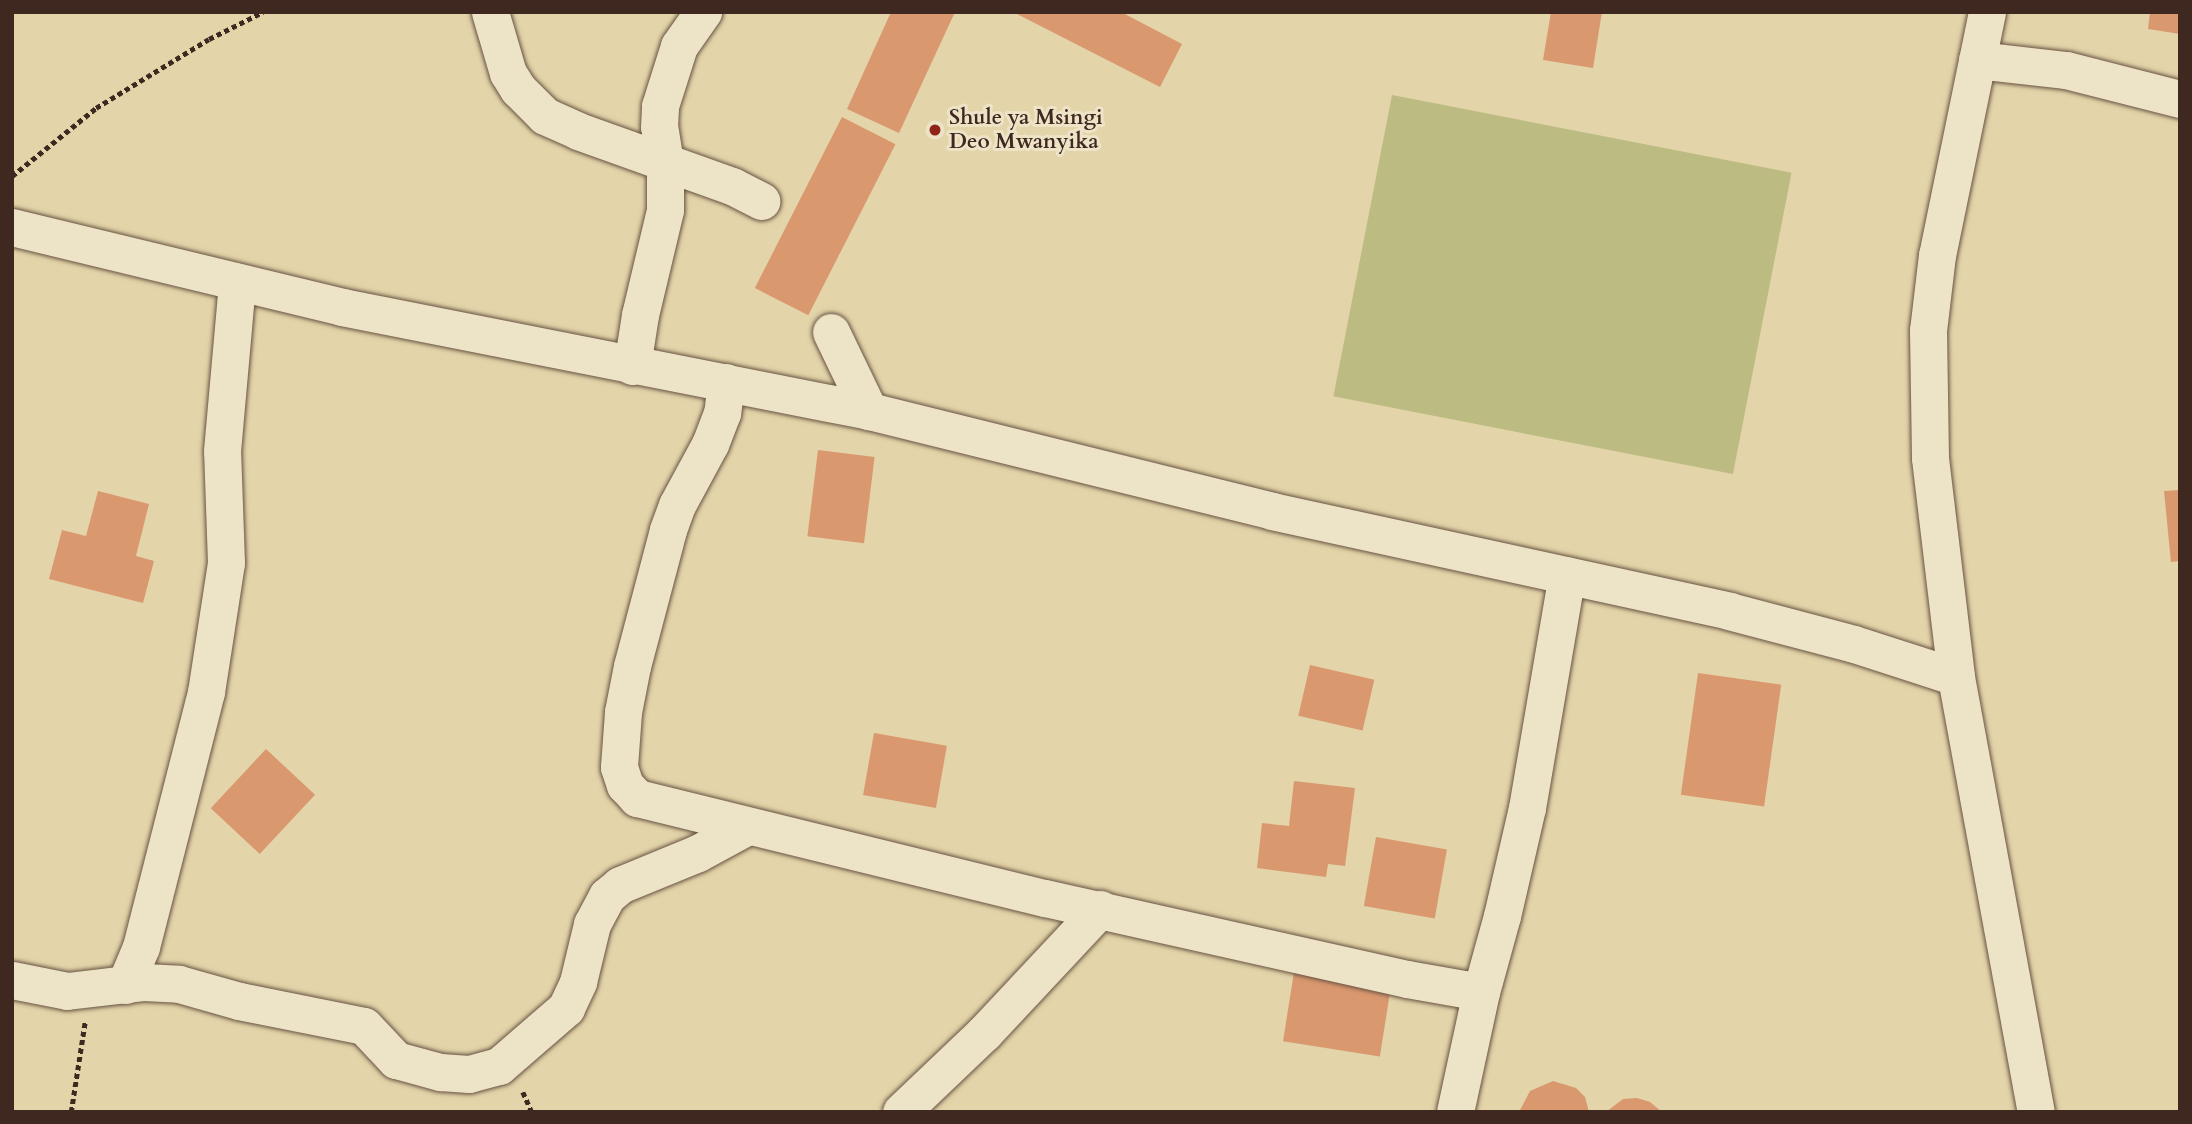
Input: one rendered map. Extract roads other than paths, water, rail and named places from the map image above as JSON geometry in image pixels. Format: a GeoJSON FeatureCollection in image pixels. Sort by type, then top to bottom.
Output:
{"type":"FeatureCollection","features":[{"type":"Feature","properties":{"kind":"street"},"geometry":{"type":"LineString","coordinates":[[491,12],[508,73],[518,89],[545,116],[732,186],[761,201]]}},
{"type":"Feature","properties":{"kind":"street"},"geometry":{"type":"LineString","coordinates":[[632,366],[640,315],[665,210],[666,163],[659,127],[660,106],[679,47],[703,12]]}},
{"type":"Feature","properties":{"kind":"street"},"geometry":{"type":"LineString","coordinates":[[1987,12],[1937,255],[1928,330],[1930,458],[1956,677],[2036,1112]]}},
{"type":"Feature","properties":{"kind":"street"},"geometry":{"type":"LineString","coordinates":[[1977,60],[2066,70],[2180,99]]}},
{"type":"Feature","properties":{"kind":"street"},"geometry":{"type":"LineString","coordinates":[[12,227],[342,307],[869,411],[1272,511],[1729,611],[1854,644],[1956,677]]}},
{"type":"Feature","properties":{"kind":"street"},"geometry":{"type":"LineString","coordinates":[[110,986],[141,947],[206,692],[226,563],[222,451],[237,282]]}},
{"type":"Feature","properties":{"kind":"street"},"geometry":{"type":"LineString","coordinates":[[831,332],[869,411]]}},
{"type":"Feature","properties":{"kind":"street"},"geometry":{"type":"LineString","coordinates":[[726,382],[722,413],[710,444],[677,505],[655,575],[623,712],[619,767],[625,785],[641,800],[1100,909],[1407,979],[1480,992]]}},
{"type":"Feature","properties":{"kind":"street"},"geometry":{"type":"LineString","coordinates":[[1455,1112],[1480,992],[1502,916],[1527,808],[1567,575]]}},
{"type":"Feature","properties":{"kind":"street"},"geometry":{"type":"LineString","coordinates":[[12,980],[67,991],[110,986],[180,984],[239,1001],[364,1026],[396,1060],[440,1072],[469,1074],[499,1066],[566,1008],[578,982],[592,924],[607,896],[620,885],[687,858],[746,827]]}},
{"type":"Feature","properties":{"kind":"street"},"geometry":{"type":"LineString","coordinates":[[901,1112],[984,1033],[1100,909]]}},
{"type":"Feature","properties":{"kind":"place","name":"Shule ya Msingi Deo Mwanyika"},"geometry":{"type":"Point","coordinates":[935,130]}}]}
